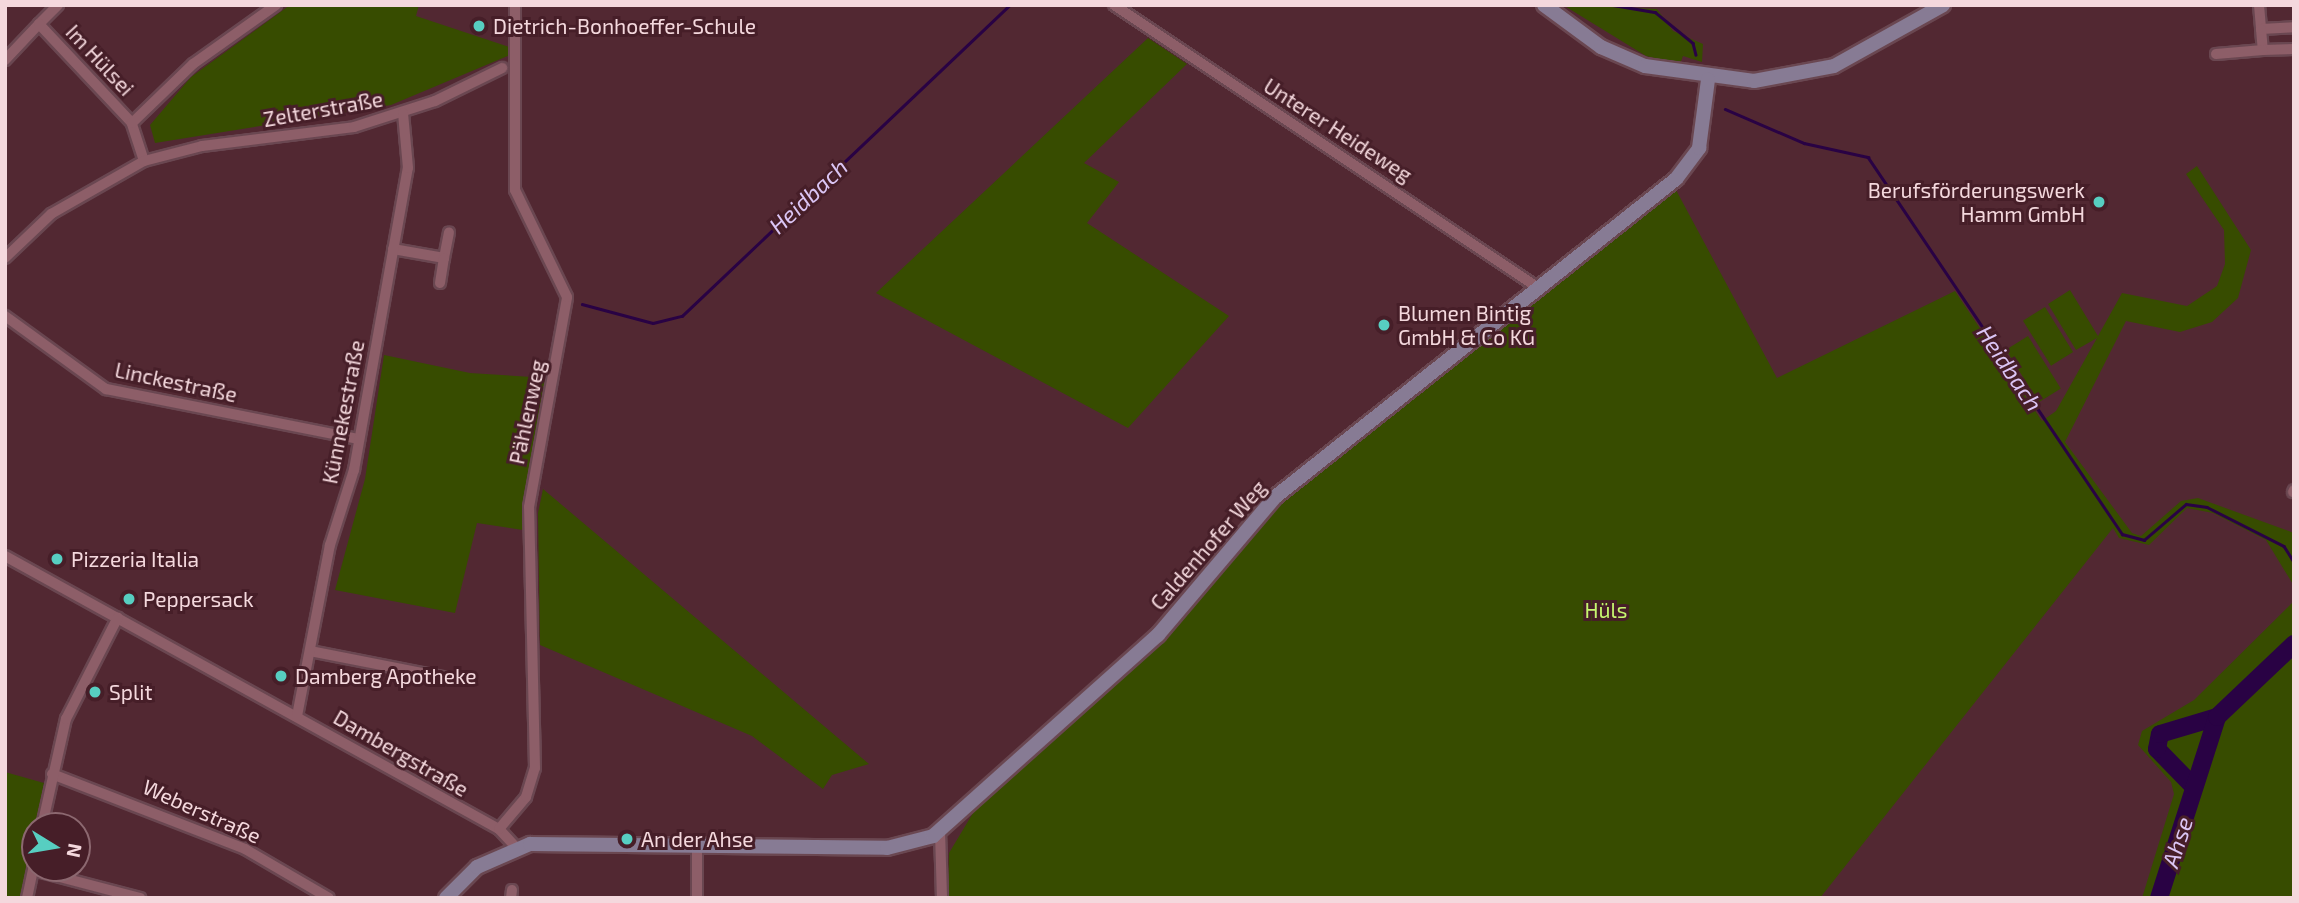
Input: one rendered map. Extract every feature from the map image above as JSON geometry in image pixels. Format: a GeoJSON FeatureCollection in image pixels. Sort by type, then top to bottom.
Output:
{"type":"FeatureCollection","features":[{"type":"Feature","properties":{"kind":"main road"},"geometry":{"type":"LineString","coordinates":[[1544,5],[1622,57],[1708,80],[1773,80],[1834,66],[1943,5]]}},
{"type":"Feature","properties":{"kind":"main road","name":"Caldenhofer Weg"},"geometry":{"type":"LineString","coordinates":[[446,898],[477,867],[515,846],[887,848],[920,843],[940,831],[1158,635],[1275,497],[1540,289],[1685,170],[1699,148],[1708,80]]}},
{"type":"Feature","properties":{"kind":"street","name":"Im Hülsei"},"geometry":{"type":"LineString","coordinates":[[5,60],[58,5]]}},
{"type":"Feature","properties":{"kind":"street"},"geometry":{"type":"LineString","coordinates":[[144,161],[132,123],[192,64],[276,5]]}},
{"type":"Feature","properties":{"kind":"street","name":"Pählenweg"},"geometry":{"type":"LineString","coordinates":[[499,829],[526,797],[535,768],[529,507],[567,315],[556,270],[514,190],[515,5]]}},
{"type":"Feature","properties":{"kind":"street","name":"Unterer Heideweg"},"geometry":{"type":"LineString","coordinates":[[1114,5],[1540,289]]}},
{"type":"Feature","properties":{"kind":"street"},"geometry":{"type":"LineString","coordinates":[[2259,5],[2263,50]]}},
{"type":"Feature","properties":{"kind":"street","name":"Im Hülsei"},"geometry":{"type":"LineString","coordinates":[[39,24],[132,123]]}},
{"type":"Feature","properties":{"kind":"street"},"geometry":{"type":"LineString","coordinates":[[2261,29],[2294,27]]}},
{"type":"Feature","properties":{"kind":"street"},"geometry":{"type":"LineString","coordinates":[[2217,54],[2294,49]]}},
{"type":"Feature","properties":{"kind":"street","name":"Zelterstraße"},"geometry":{"type":"LineString","coordinates":[[5,258],[60,208],[144,161],[202,146],[355,127],[403,113],[502,68]]}},
{"type":"Feature","properties":{"kind":"street","name":"Künnekestraße"},"geometry":{"type":"LineString","coordinates":[[297,716],[359,439],[408,168],[403,113]]}},
{"type":"Feature","properties":{"kind":"street"},"geometry":{"type":"LineString","coordinates":[[440,283],[449,232]]}},
{"type":"Feature","properties":{"kind":"street"},"geometry":{"type":"LineString","coordinates":[[393,248],[444,258]]}},
{"type":"Feature","properties":{"kind":"street","name":"Linckestraße"},"geometry":{"type":"LineString","coordinates":[[5,316],[106,389],[359,439]]}},
{"type":"Feature","properties":{"kind":"street","name":"Dambergstraße"},"geometry":{"type":"LineString","coordinates":[[5,556],[499,829],[515,846]]}},
{"type":"Feature","properties":{"kind":"street"},"geometry":{"type":"LineString","coordinates":[[45,812],[66,719],[118,617]]}},
{"type":"Feature","properties":{"kind":"street"},"geometry":{"type":"LineString","coordinates":[[310,651],[448,678]]}},
{"type":"Feature","properties":{"kind":"street","name":"Weberstraße"},"geometry":{"type":"LineString","coordinates":[[52,774],[221,838],[330,897]]}},
{"type":"Feature","properties":{"kind":"street"},"geometry":{"type":"LineString","coordinates":[[940,831],[943,898]]}},
{"type":"Feature","properties":{"kind":"street"},"geometry":{"type":"LineString","coordinates":[[697,845],[697,898]]}},
{"type":"Feature","properties":{"kind":"street"},"geometry":{"type":"LineString","coordinates":[[89,882],[140,898]]}},
{"type":"Feature","properties":{"kind":"green space"},"geometry":{"type":"Polygon","coordinates":[[[290,5],[419,5],[416,16],[512,48],[510,55],[391,105],[155,143],[150,125],[191,77],[290,5]]]}},
{"type":"Feature","properties":{"kind":"green space"},"geometry":{"type":"Polygon","coordinates":[[[1563,5],[1657,9],[1673,31],[1703,44],[1702,62],[1683,56],[1680,64],[1646,56],[1563,5]]]}},
{"type":"Feature","properties":{"kind":"green space"},"geometry":{"type":"Polygon","coordinates":[[[1148,38],[1187,64],[1084,163],[1119,182],[1087,223],[1229,316],[1128,428],[876,293],[1148,38]]]}},
{"type":"Feature","properties":{"kind":"green space","name":"Hüls"},"geometry":{"type":"Polygon","coordinates":[[[2197,166],[2251,250],[2238,298],[2212,322],[2180,332],[2126,321],[2065,442],[2132,533],[2141,536],[2181,501],[2198,498],[2294,533],[2294,586],[2266,540],[2213,513],[2187,508],[2149,545],[2119,538],[2113,528],[1820,898],[948,898],[949,853],[976,808],[1134,662],[1278,503],[1676,190],[1777,378],[1955,291],[2042,421],[2056,411],[2097,338],[2076,350],[2048,304],[2070,290],[2098,336],[2122,293],[2187,306],[2217,286],[2225,264],[2224,230],[2186,174],[2197,166]]]}},
{"type":"Feature","properties":{"kind":"green space"},"geometry":{"type":"Polygon","coordinates":[[[2045,307],[2073,352],[2051,366],[2023,321],[2045,307]]]}},
{"type":"Feature","properties":{"kind":"green space"},"geometry":{"type":"Polygon","coordinates":[[[2028,336],[2061,389],[2039,402],[2006,350],[2028,336]]]}},
{"type":"Feature","properties":{"kind":"green space"},"geometry":{"type":"Polygon","coordinates":[[[384,355],[470,373],[549,378],[523,530],[477,523],[455,613],[335,590],[365,479],[384,355]]]}},
{"type":"Feature","properties":{"kind":"green space"},"geometry":{"type":"Polygon","coordinates":[[[543,489],[869,764],[832,775],[823,789],[752,736],[540,645],[538,513],[543,489]]]}},
{"type":"Feature","properties":{"kind":"green space"},"geometry":{"type":"Polygon","coordinates":[[[2294,601],[2294,898],[2142,898],[2174,794],[2171,782],[2138,745],[2142,731],[2194,700],[2294,601]]]}},
{"type":"Feature","properties":{"kind":"green space"},"geometry":{"type":"Polygon","coordinates":[[[5,772],[44,783],[38,812],[21,812],[21,882],[23,882],[20,898],[5,898],[5,772]]]}},
{"type":"Feature","properties":{"kind":"waterway","name":"Heidbach"},"geometry":{"type":"LineString","coordinates":[[582,304],[653,323],[682,316],[1010,5]]}},
{"type":"Feature","properties":{"kind":"waterway","name":"Heidbach"},"geometry":{"type":"LineString","coordinates":[[1613,5],[1655,12],[1693,43],[1696,55]]}},
{"type":"Feature","properties":{"kind":"waterway","name":"Heidbach"},"geometry":{"type":"LineString","coordinates":[[1725,109],[1804,143],[1868,157],[2122,534],[2144,540],[2186,504],[2207,507],[2284,546],[2294,562]]}},
{"type":"Feature","properties":{"kind":"waterway","name":"Ahse"},"geometry":{"type":"LineString","coordinates":[[2159,898],[2217,717],[2294,644]]}},
{"type":"Feature","properties":{"kind":"waterway","name":"Ahse"},"geometry":{"type":"LineString","coordinates":[[2194,787],[2157,749],[2160,734],[2217,717]]}},
{"type":"Feature","properties":{"kind":"place","name":"Dietrich-Bonhoeffer-Schule"},"geometry":{"type":"Point","coordinates":[479,26]}},
{"type":"Feature","properties":{"kind":"place","name":"Berufsförderungswerk Hamm GmbH"},"geometry":{"type":"Point","coordinates":[2099,202]}},
{"type":"Feature","properties":{"kind":"place","name":"Blumen Bintig GmbH & Co KG"},"geometry":{"type":"Point","coordinates":[1384,325]}},
{"type":"Feature","properties":{"kind":"place","name":"Pizzeria Italia"},"geometry":{"type":"Point","coordinates":[57,559]}},
{"type":"Feature","properties":{"kind":"place","name":"Peppersack"},"geometry":{"type":"Point","coordinates":[129,599]}},
{"type":"Feature","properties":{"kind":"place","name":"Damberg Apotheke"},"geometry":{"type":"Point","coordinates":[281,676]}},
{"type":"Feature","properties":{"kind":"place","name":"Split"},"geometry":{"type":"Point","coordinates":[95,692]}},
{"type":"Feature","properties":{"kind":"place","name":"An der Ahse"},"geometry":{"type":"Point","coordinates":[627,839]}}]}
